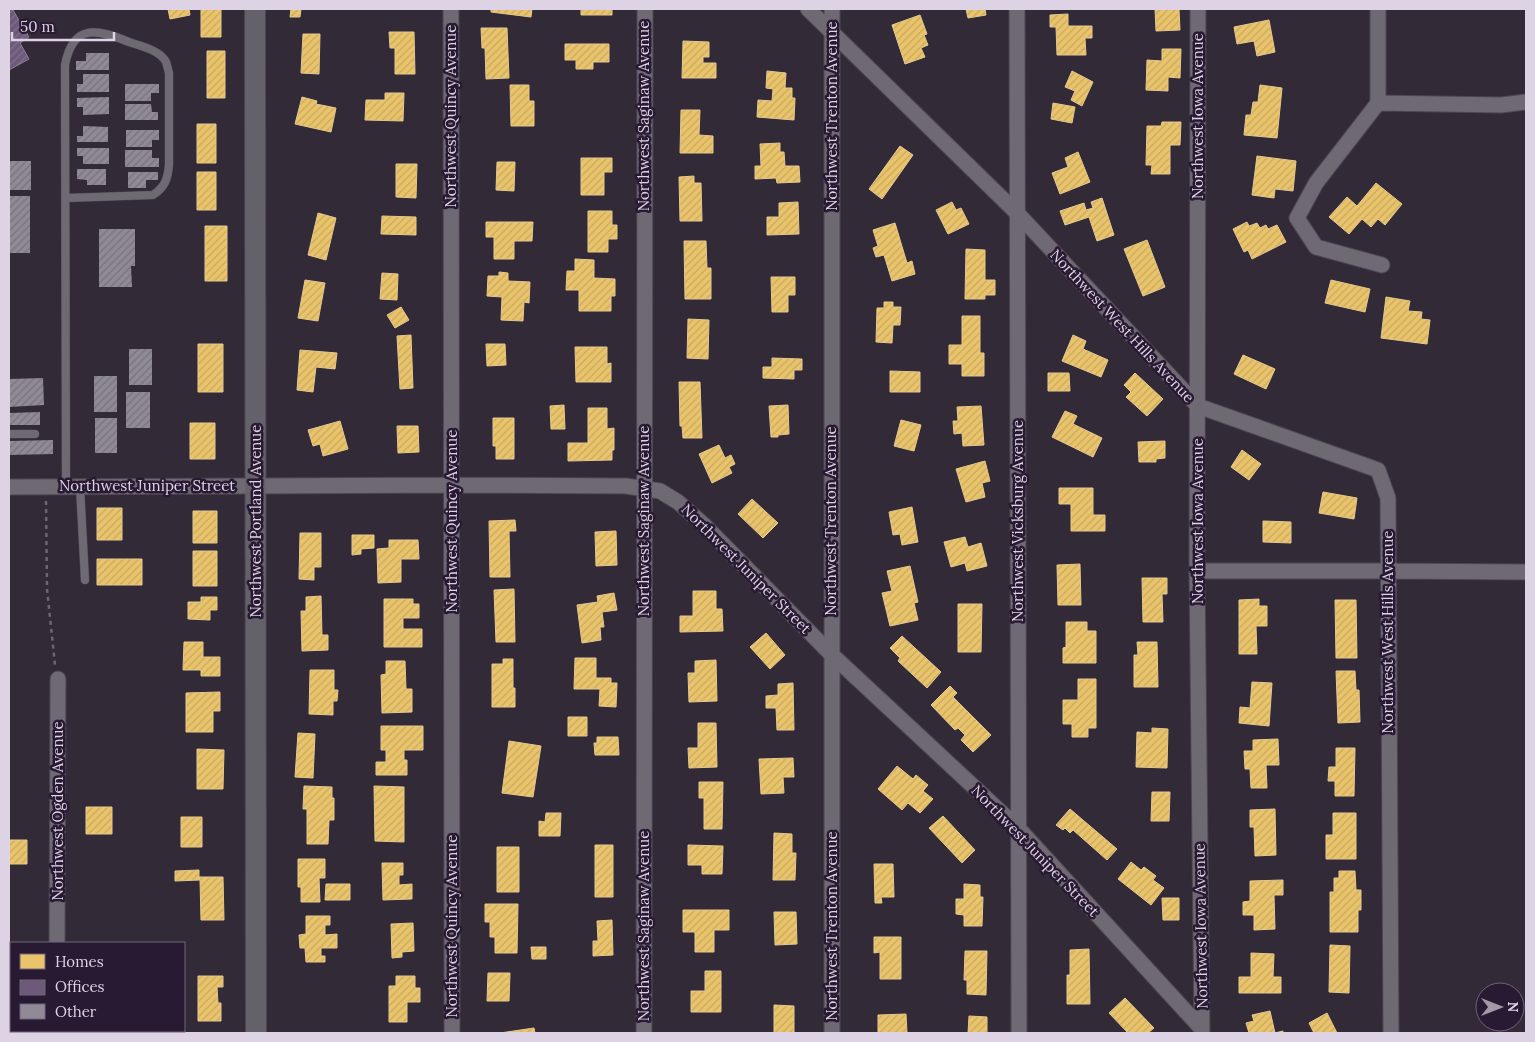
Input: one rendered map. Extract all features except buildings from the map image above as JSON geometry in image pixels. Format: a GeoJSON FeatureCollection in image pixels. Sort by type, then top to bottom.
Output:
{"type":"FeatureCollection","features":[{"type":"Feature","properties":{"kind":"street","name":"Northwest Portland Avenue"},"geometry":{"type":"LineString","coordinates":[[255,9],[256,1033]]}},
{"type":"Feature","properties":{"kind":"street","name":"Northwest Quincy Avenue"},"geometry":{"type":"LineString","coordinates":[[451,9],[452,1033]]}},
{"type":"Feature","properties":{"kind":"street","name":"Northwest Saginaw Avenue"},"geometry":{"type":"LineString","coordinates":[[644,1033],[645,9]]}},
{"type":"Feature","properties":{"kind":"street","name":"Northwest West Hills Avenue"},"geometry":{"type":"LineString","coordinates":[[808,9],[1018,214],[1198,406],[1378,470],[1388,498],[1391,1033]]}},
{"type":"Feature","properties":{"kind":"street","name":"Northwest Trenton Avenue"},"geometry":{"type":"LineString","coordinates":[[832,9],[832,1033]]}},
{"type":"Feature","properties":{"kind":"street","name":"Northwest Vicksburg Avenue"},"geometry":{"type":"LineString","coordinates":[[1017,9],[1018,1033]]}},
{"type":"Feature","properties":{"kind":"street","name":"Northwest Iowa Avenue"},"geometry":{"type":"LineString","coordinates":[[1198,9],[1197,571],[1202,1031]]}},
{"type":"Feature","properties":{"kind":"street"},"geometry":{"type":"LineString","coordinates":[[1378,9],[1378,103],[1316,184],[1297,218],[1316,247],[1382,265]]}},
{"type":"Feature","properties":{"kind":"street"},"geometry":{"type":"LineString","coordinates":[[1378,103],[1501,105],[1526,102]]}},
{"type":"Feature","properties":{"kind":"street","name":"Northwest Juniper Street"},"geometry":{"type":"LineString","coordinates":[[9,487],[626,486],[660,491],[678,502],[704,525],[831,654],[1018,828],[1202,1031]]}},
{"type":"Feature","properties":{"kind":"street"},"geometry":{"type":"LineString","coordinates":[[1197,571],[1388,570],[1526,572]]}},
{"type":"Feature","properties":{"kind":"street","name":"Northwest Ogden Avenue"},"geometry":{"type":"LineString","coordinates":[[58,679],[58,942]]}},
{"type":"Feature","properties":{"kind":"lane"},"geometry":{"type":"LineString","coordinates":[[66,198],[154,196],[163,188],[168,176],[169,164],[168,73],[166,60],[154,51],[109,34],[95,32],[85,34],[74,42],[68,51],[65,66],[66,198],[73,487],[85,580]]}},
{"type":"Feature","properties":{"kind":"lane"},"geometry":{"type":"LineString","coordinates":[[9,434],[34,434]]}},
{"type":"Feature","properties":{"kind":"path"},"geometry":{"type":"LineString","coordinates":[[47,487],[47,589],[52,646],[58,679]]}}]}
